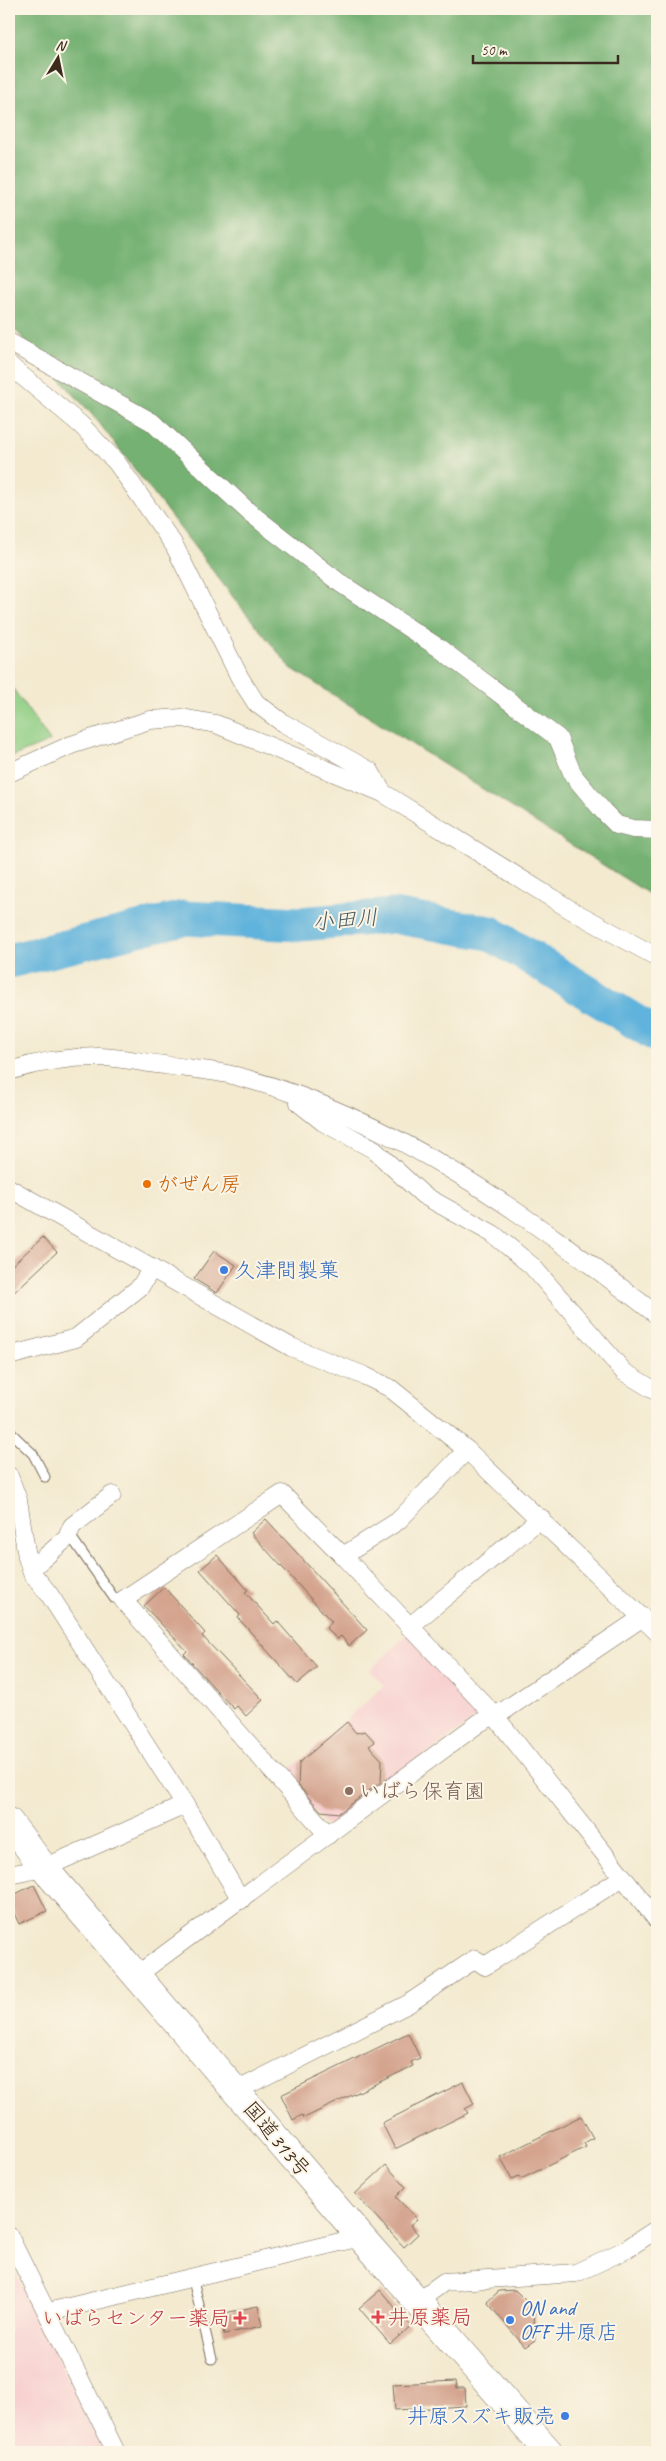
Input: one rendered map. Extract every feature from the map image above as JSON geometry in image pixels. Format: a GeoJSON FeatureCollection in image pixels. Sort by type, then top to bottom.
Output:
{"type":"FeatureCollection","features":[{"type":"Feature","properties":{"kind":"highway","name":"国道313号"},"geometry":{"type":"LineString","coordinates":[[9,1822],[44,1868],[360,2237],[549,2452]]}},
{"type":"Feature","properties":{"kind":"street"},"geometry":{"type":"LineString","coordinates":[[9,342],[152,422],[249,512],[340,582],[439,648],[558,738],[573,775],[603,811],[617,824],[633,829],[657,830]]}},
{"type":"Feature","properties":{"kind":"street"},"geometry":{"type":"LineString","coordinates":[[9,365],[81,424],[117,463],[174,545],[240,678],[256,703],[283,723],[370,771],[382,793]]}},
{"type":"Feature","properties":{"kind":"street"},"geometry":{"type":"LineString","coordinates":[[9,773],[71,745],[150,720],[182,718],[216,724],[382,793],[570,910],[657,958]]}},
{"type":"Feature","properties":{"kind":"street"},"geometry":{"type":"LineString","coordinates":[[9,1071],[39,1062],[99,1057],[234,1076],[281,1089],[376,1128],[463,1175],[569,1247],[657,1315]]}},
{"type":"Feature","properties":{"kind":"street"},"geometry":{"type":"LineString","coordinates":[[281,1089],[323,1122],[373,1149],[423,1195],[492,1234],[532,1266],[624,1372],[657,1392]]}},
{"type":"Feature","properties":{"kind":"street"},"geometry":{"type":"LineString","coordinates":[[9,1188],[291,1347],[365,1376],[390,1388],[467,1450],[541,1518],[657,1632]]}},
{"type":"Feature","properties":{"kind":"street"},"geometry":{"type":"LineString","coordinates":[[9,1356],[76,1338],[140,1288],[152,1268]]}},
{"type":"Feature","properties":{"kind":"street"},"geometry":{"type":"LineString","coordinates":[[343,1556],[398,1522],[467,1450]]}},
{"type":"Feature","properties":{"kind":"street"},"geometry":{"type":"LineString","coordinates":[[9,1476],[18,1500],[31,1568],[185,1806],[241,1900]]}},
{"type":"Feature","properties":{"kind":"street"},"geometry":{"type":"LineString","coordinates":[[328,1835],[123,1600],[282,1494],[494,1716],[593,1843],[604,1853],[657,1920]]}},
{"type":"Feature","properties":{"kind":"street"},"geometry":{"type":"LineString","coordinates":[[31,1568],[68,1534],[72,1526],[112,1495]]}},
{"type":"Feature","properties":{"kind":"street"},"geometry":{"type":"LineString","coordinates":[[409,1627],[541,1518]]}},
{"type":"Feature","properties":{"kind":"street"},"geometry":{"type":"LineString","coordinates":[[137,1975],[481,1722],[505,1710],[643,1617]]}},
{"type":"Feature","properties":{"kind":"street"},"geometry":{"type":"LineString","coordinates":[[9,1876],[44,1868],[185,1806]]}},
{"type":"Feature","properties":{"kind":"street"},"geometry":{"type":"LineString","coordinates":[[236,2091],[408,2004],[475,1959],[485,1966],[623,1877]]}},
{"type":"Feature","properties":{"kind":"street"},"geometry":{"type":"LineString","coordinates":[[418,2301],[444,2282],[576,2273],[625,2250],[657,2229]]}},
{"type":"Feature","properties":{"kind":"street"},"geometry":{"type":"LineString","coordinates":[[9,2236],[116,2452]]}},
{"type":"Feature","properties":{"kind":"street"},"geometry":{"type":"LineString","coordinates":[[48,2312],[360,2237]]}},
{"type":"Feature","properties":{"kind":"lane"},"geometry":{"type":"LineString","coordinates":[[9,1431],[33,1454],[45,1477]]}},
{"type":"Feature","properties":{"kind":"lane"},"geometry":{"type":"LineString","coordinates":[[68,1534],[114,1598],[123,1600]]}},
{"type":"Feature","properties":{"kind":"lane"},"geometry":{"type":"LineString","coordinates":[[192,2276],[212,2359]]}},
{"type":"Feature","properties":{"kind":"shaded area"},"geometry":{"type":"Polygon","coordinates":[[[408,1633],[478,1709],[476,1718],[328,1827],[284,1775],[384,1686],[370,1670],[408,1633]]]}},
{"type":"Feature","properties":{"kind":"shaded area"},"geometry":{"type":"Polygon","coordinates":[[[9,2261],[54,2351],[104,2452],[9,2452],[9,2261]]]}},
{"type":"Feature","properties":{"kind":"green space"},"geometry":{"type":"Polygon","coordinates":[[[9,9],[657,9],[657,899],[291,668],[236,601],[96,419],[9,323],[9,9]]]}},
{"type":"Feature","properties":{"kind":"green space"},"geometry":{"type":"Polygon","coordinates":[[[9,683],[50,741],[9,758],[9,683]]]}},
{"type":"Feature","properties":{"kind":"building"},"geometry":{"type":"Polygon","coordinates":[[[43,1237],[57,1252],[9,1297],[9,1268],[43,1237]]]}},
{"type":"Feature","properties":{"kind":"building"},"geometry":{"type":"Polygon","coordinates":[[[214,1251],[236,1265],[217,1293],[194,1279],[214,1251]]]}},
{"type":"Feature","properties":{"kind":"building"},"geometry":{"type":"Polygon","coordinates":[[[266,1519],[367,1630],[349,1646],[341,1636],[337,1639],[326,1628],[332,1622],[251,1533],[266,1519]]]}},
{"type":"Feature","properties":{"kind":"building"},"geometry":{"type":"Polygon","coordinates":[[[217,1555],[248,1590],[245,1592],[274,1624],[277,1621],[317,1667],[297,1684],[238,1618],[240,1615],[200,1570],[217,1555]]]}},
{"type":"Feature","properties":{"kind":"building"},"geometry":{"type":"Polygon","coordinates":[[[164,1587],[205,1633],[202,1636],[263,1700],[246,1716],[237,1706],[234,1709],[216,1690],[184,1654],[187,1651],[144,1606],[164,1587]]]}},
{"type":"Feature","properties":{"kind":"building"},"geometry":{"type":"Polygon","coordinates":[[[347,1722],[356,1733],[365,1731],[375,1742],[369,1746],[382,1760],[381,1782],[339,1813],[321,1811],[298,1785],[299,1763],[347,1722]]]}},
{"type":"Feature","properties":{"kind":"building"},"geometry":{"type":"Polygon","coordinates":[[[34,1885],[47,1911],[19,1924],[9,1902],[9,1897],[34,1885]]]}},
{"type":"Feature","properties":{"kind":"building"},"geometry":{"type":"Polygon","coordinates":[[[408,2033],[420,2058],[411,2062],[413,2066],[304,2118],[302,2115],[293,2120],[281,2095],[408,2033]]]}},
{"type":"Feature","properties":{"kind":"building"},"geometry":{"type":"Polygon","coordinates":[[[463,2082],[474,2104],[465,2109],[468,2113],[395,2149],[382,2123],[463,2082]]]}},
{"type":"Feature","properties":{"kind":"building"},"geometry":{"type":"Polygon","coordinates":[[[581,2116],[593,2138],[584,2143],[586,2147],[521,2179],[519,2176],[512,2179],[500,2157],[581,2116]]]}},
{"type":"Feature","properties":{"kind":"building"},"geometry":{"type":"Polygon","coordinates":[[[386,2165],[406,2187],[396,2197],[417,2219],[410,2225],[418,2234],[404,2247],[355,2194],[386,2165]]]}},
{"type":"Feature","properties":{"kind":"building"},"geometry":{"type":"Polygon","coordinates":[[[380,2290],[411,2326],[390,2344],[359,2308],[380,2290]]]}},
{"type":"Feature","properties":{"kind":"building"},"geometry":{"type":"Polygon","coordinates":[[[515,2290],[534,2309],[535,2340],[525,2347],[487,2302],[499,2291],[515,2290]]]}},
{"type":"Feature","properties":{"kind":"building"},"geometry":{"type":"Polygon","coordinates":[[[258,2306],[262,2326],[224,2334],[220,2314],[258,2306]]]}},
{"type":"Feature","properties":{"kind":"building"},"geometry":{"type":"Polygon","coordinates":[[[456,2381],[457,2388],[465,2388],[466,2406],[395,2410],[393,2384],[456,2381]]]}},
{"type":"Feature","properties":{"kind":"waterway","name":"小田川"},"geometry":{"type":"LineString","coordinates":[[9,961],[183,918],[300,924],[393,916],[490,933],[657,1035]]}},
{"type":"Feature","properties":{"kind":"place","name":"がぜん房"},"geometry":{"type":"Point","coordinates":[147,1184]}},
{"type":"Feature","properties":{"kind":"place","name":"久津間製菓"},"geometry":{"type":"Point","coordinates":[224,1270]}},
{"type":"Feature","properties":{"kind":"place","name":"いばら保育園"},"geometry":{"type":"Point","coordinates":[349,1791]}},
{"type":"Feature","properties":{"kind":"place","name":"井原薬局"},"geometry":{"type":"Point","coordinates":[378,2317]}},
{"type":"Feature","properties":{"kind":"place","name":"いばらセンター薬局"},"geometry":{"type":"Point","coordinates":[240,2318]}},
{"type":"Feature","properties":{"kind":"place","name":"ON and OFF 井原店"},"geometry":{"type":"Point","coordinates":[510,2320]}},
{"type":"Feature","properties":{"kind":"place","name":"井原スズキ販売"},"geometry":{"type":"Point","coordinates":[565,2416]}}]}
